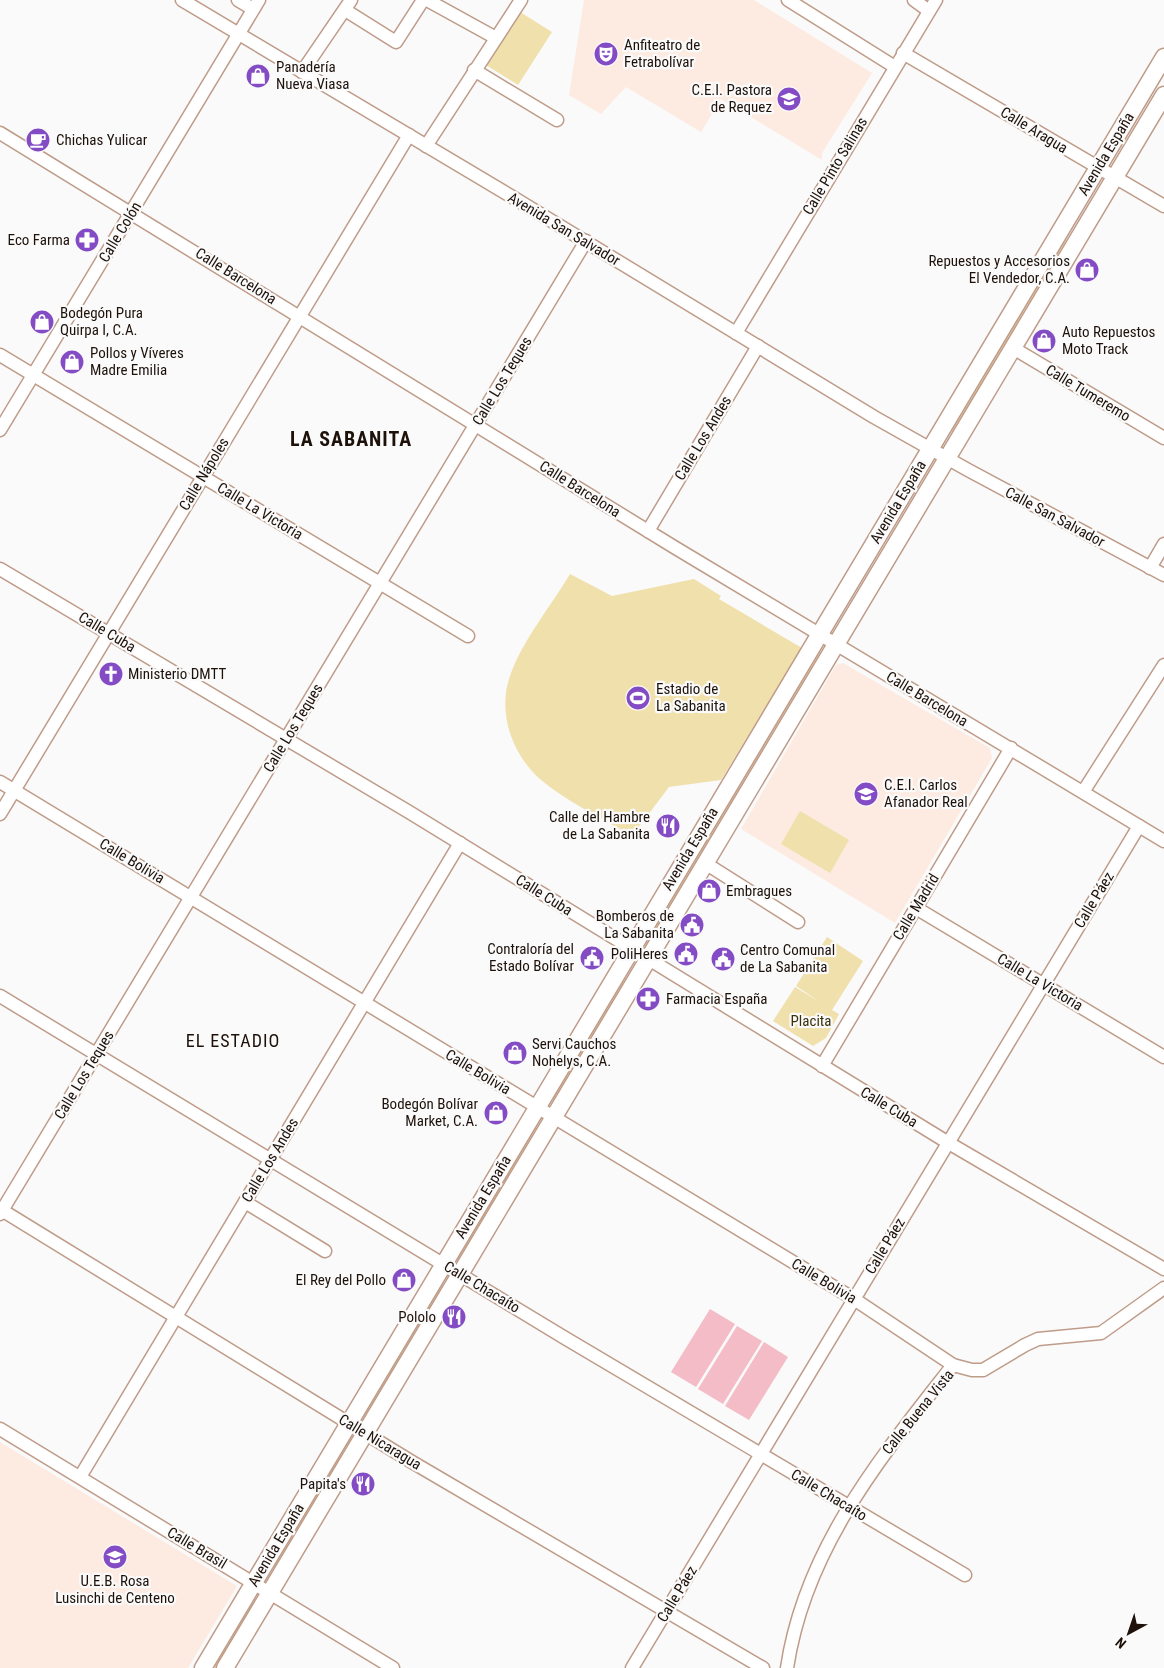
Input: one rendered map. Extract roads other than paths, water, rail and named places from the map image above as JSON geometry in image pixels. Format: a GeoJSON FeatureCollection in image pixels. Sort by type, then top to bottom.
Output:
{"type":"FeatureCollection","features":[{"type":"Feature","properties":{"kind":"main road","name":"Avenida España"},"geometry":{"type":"LineString","coordinates":[[203,1668],[1164,57]]}},
{"type":"Feature","properties":{"kind":"main road","name":"Avenida España"},"geometry":{"type":"LineString","coordinates":[[225,1668],[1164,95]]}},
{"type":"Feature","properties":{"kind":"street","name":"Avenida San Salvador"},"geometry":{"type":"LineString","coordinates":[[182,0],[947,458]]}},
{"type":"Feature","properties":{"kind":"street"},"geometry":{"type":"LineString","coordinates":[[238,0],[256,5]]}},
{"type":"Feature","properties":{"kind":"street"},"geometry":{"type":"LineString","coordinates":[[302,72],[348,5],[396,42],[423,0]]}},
{"type":"Feature","properties":{"kind":"street"},"geometry":{"type":"LineString","coordinates":[[427,0],[496,38]]}},
{"type":"Feature","properties":{"kind":"street"},"geometry":{"type":"LineString","coordinates":[[426,146],[521,0]]}},
{"type":"Feature","properties":{"kind":"street"},"geometry":{"type":"LineString","coordinates":[[788,0],[895,67]]}},
{"type":"Feature","properties":{"kind":"street"},"geometry":{"type":"LineString","coordinates":[[914,0],[929,12]]}},
{"type":"Feature","properties":{"kind":"street","name":"Calle Pinto Salinas"},"geometry":{"type":"LineString","coordinates":[[736,332],[936,0]]}},
{"type":"Feature","properties":{"kind":"street","name":"Calle Colón"},"geometry":{"type":"LineString","coordinates":[[0,430],[256,5]]}},
{"type":"Feature","properties":{"kind":"street","name":"Calle Aragua"},"geometry":{"type":"LineString","coordinates":[[903,53],[1164,206]]}},
{"type":"Feature","properties":{"kind":"street"},"geometry":{"type":"LineString","coordinates":[[474,70],[557,120]]}},
{"type":"Feature","properties":{"kind":"street","name":"Calle Barcelona"},"geometry":{"type":"LineString","coordinates":[[0,133],[132,212],[835,645],[1164,840]]}},
{"type":"Feature","properties":{"kind":"street","name":"Calle Nápoles"},"geometry":{"type":"LineString","coordinates":[[0,814],[409,135]]}},
{"type":"Feature","properties":{"kind":"street","name":"Calle Los Teques"},"geometry":{"type":"LineString","coordinates":[[1,1211],[586,241]]}},
{"type":"Feature","properties":{"kind":"street","name":"Calle Los Andes"},"geometry":{"type":"LineString","coordinates":[[648,531],[758,346]]}},
{"type":"Feature","properties":{"kind":"street","name":"Calle Tumeremo"},"geometry":{"type":"LineString","coordinates":[[1013,348],[1164,438]]}},
{"type":"Feature","properties":{"kind":"street","name":"Calle La Victoria"},"geometry":{"type":"LineString","coordinates":[[0,355],[468,636]]}},
{"type":"Feature","properties":{"kind":"street","name":"Calle San Salvador"},"geometry":{"type":"LineString","coordinates":[[947,458],[1164,576]]}},
{"type":"Feature","properties":{"kind":"street"},"geometry":{"type":"LineString","coordinates":[[1150,568],[1164,544]]}},
{"type":"Feature","properties":{"kind":"street","name":"Calle Cuba"},"geometry":{"type":"LineString","coordinates":[[0,569],[460,843],[947,1142],[1164,1269]]}},
{"type":"Feature","properties":{"kind":"street"},"geometry":{"type":"LineString","coordinates":[[1083,792],[1164,666]]}},
{"type":"Feature","properties":{"kind":"street","name":"Calle Madrid"},"geometry":{"type":"LineString","coordinates":[[822,1066],[1010,748]]}},
{"type":"Feature","properties":{"kind":"street","name":"Calle Bolivia"},"geometry":{"type":"LineString","coordinates":[[0,782],[536,1108],[854,1298],[954,1365]]}},
{"type":"Feature","properties":{"kind":"street","name":"Calle Páez"},"geometry":{"type":"LineString","coordinates":[[632,1668],[1139,826]]}},
{"type":"Feature","properties":{"kind":"street","name":"Calle Los Andes"},"geometry":{"type":"LineString","coordinates":[[80,1477],[460,843]]}},
{"type":"Feature","properties":{"kind":"street"},"geometry":{"type":"LineString","coordinates":[[705,863],[798,922]]}},
{"type":"Feature","properties":{"kind":"street","name":"Calle La Victoria"},"geometry":{"type":"LineString","coordinates":[[916,908],[1164,1057]]}},
{"type":"Feature","properties":{"kind":"street","name":"Calle Chacaíto"},"geometry":{"type":"LineString","coordinates":[[0,996],[848,1507],[965,1575]]}},
{"type":"Feature","properties":{"kind":"street"},"geometry":{"type":"LineString","coordinates":[[245,1202],[325,1251]]}},
{"type":"Feature","properties":{"kind":"street","name":"Calle Nicaragua"},"geometry":{"type":"LineString","coordinates":[[1,1211],[365,1433],[763,1668]]}},
{"type":"Feature","properties":{"kind":"street","name":"Calle Buena Vista"},"geometry":{"type":"LineString","coordinates":[[788,1668],[791,1642],[804,1597],[848,1507],[893,1442],[954,1365],[972,1370],[983,1370],[1038,1339],[1051,1336],[1101,1333],[1164,1288]]}},
{"type":"Feature","properties":{"kind":"street","name":"Calle Brasil"},"geometry":{"type":"LineString","coordinates":[[0,1428],[393,1668]]}},
{"type":"Feature","properties":{"kind":"place","name":"Anfiteatro de Fetrabolívar"},"geometry":{"type":"Point","coordinates":[606,54]}},
{"type":"Feature","properties":{"kind":"place","name":"Panadería Nueva Viasa"},"geometry":{"type":"Point","coordinates":[258,76]}},
{"type":"Feature","properties":{"kind":"place","name":"C.E.I. Pastora de Requez"},"geometry":{"type":"Point","coordinates":[789,99]}},
{"type":"Feature","properties":{"kind":"place","name":"Chichas Yulicar"},"geometry":{"type":"Point","coordinates":[38,140]}},
{"type":"Feature","properties":{"kind":"place","name":"Eco Farma"},"geometry":{"type":"Point","coordinates":[87,240]}},
{"type":"Feature","properties":{"kind":"place","name":"Repuestos y Accesorios El Vendedor, C.A."},"geometry":{"type":"Point","coordinates":[1087,270]}},
{"type":"Feature","properties":{"kind":"place","name":"Bodegón Pura Quirpa I, C.A."},"geometry":{"type":"Point","coordinates":[42,322]}},
{"type":"Feature","properties":{"kind":"place","name":"Auto Repuestos Moto Track"},"geometry":{"type":"Point","coordinates":[1044,341]}},
{"type":"Feature","properties":{"kind":"place","name":"Pollos y Víveres Madre Emilia"},"geometry":{"type":"Point","coordinates":[72,362]}},
{"type":"Feature","properties":{"kind":"place","name":"Ministerio DMTT"},"geometry":{"type":"Point","coordinates":[111,674]}},
{"type":"Feature","properties":{"kind":"place","name":"Estadio de La Sabanita"},"geometry":{"type":"Point","coordinates":[638,698]}},
{"type":"Feature","properties":{"kind":"place","name":"C.E.I. Carlos Afanador Real"},"geometry":{"type":"Point","coordinates":[866,794]}},
{"type":"Feature","properties":{"kind":"place","name":"Calle del Hambre de La Sabanita"},"geometry":{"type":"Point","coordinates":[668,826]}},
{"type":"Feature","properties":{"kind":"place","name":"Embragues"},"geometry":{"type":"Point","coordinates":[709,891]}},
{"type":"Feature","properties":{"kind":"place","name":"Bomberos de La Sabanita"},"geometry":{"type":"Point","coordinates":[692,925]}},
{"type":"Feature","properties":{"kind":"place","name":"PoliHeres"},"geometry":{"type":"Point","coordinates":[686,954]}},
{"type":"Feature","properties":{"kind":"place","name":"Contraloría del Estado Bolívar"},"geometry":{"type":"Point","coordinates":[592,958]}},
{"type":"Feature","properties":{"kind":"place","name":"Centro Comunal de La Sabanita"},"geometry":{"type":"Point","coordinates":[723,959]}},
{"type":"Feature","properties":{"kind":"place","name":"Farmacia España"},"geometry":{"type":"Point","coordinates":[648,999]}},
{"type":"Feature","properties":{"kind":"place","name":"Servi Cauchos Nohelys, C.A."},"geometry":{"type":"Point","coordinates":[515,1053]}},
{"type":"Feature","properties":{"kind":"place","name":"Bodegón Bolívar Market, C.A."},"geometry":{"type":"Point","coordinates":[496,1113]}},
{"type":"Feature","properties":{"kind":"place","name":"El Rey del Pollo"},"geometry":{"type":"Point","coordinates":[404,1280]}},
{"type":"Feature","properties":{"kind":"place","name":"Pololo"},"geometry":{"type":"Point","coordinates":[454,1317]}},
{"type":"Feature","properties":{"kind":"place","name":"Papita's"},"geometry":{"type":"Point","coordinates":[363,1484]}},
{"type":"Feature","properties":{"kind":"place","name":"U.E.B. Rosa Lusinchi de Centeno"},"geometry":{"type":"Point","coordinates":[115,1557]}},
{"type":"Feature","properties":{"kind":"district","name":"LA SABANITA"},"geometry":{"type":"Point","coordinates":[351,439]}},
{"type":"Feature","properties":{"kind":"district","name":"EL ESTADIO"},"geometry":{"type":"Point","coordinates":[233,1041]}},
{"type":"Feature","properties":{"kind":"park label","name":"Placita"},"geometry":{"type":"Point","coordinates":[811,1021]}}]}
